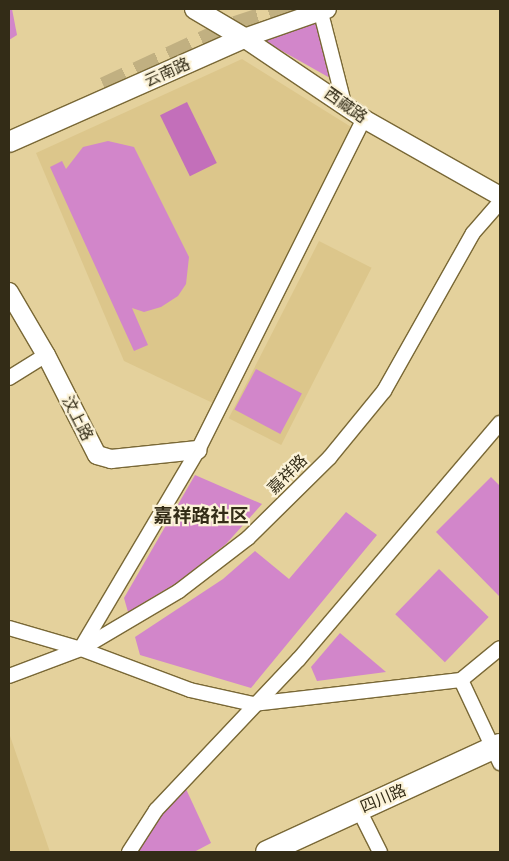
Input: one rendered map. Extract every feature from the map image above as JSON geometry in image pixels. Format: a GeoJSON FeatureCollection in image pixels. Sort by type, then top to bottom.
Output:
{"type":"FeatureCollection","features":[{"type":"Feature","properties":{"kind":"main road","name":"西藏路"},"geometry":{"type":"LineString","coordinates":[[195,9],[244,38]]}},
{"type":"Feature","properties":{"kind":"main road","name":"云南路"},"geometry":{"type":"LineString","coordinates":[[9,142],[244,38]]}},
{"type":"Feature","properties":{"kind":"main road","name":"四川路"},"geometry":{"type":"LineString","coordinates":[[266,852],[358,808],[498,752]]}},
{"type":"Feature","properties":{"kind":"street","name":"云南路"},"geometry":{"type":"LineString","coordinates":[[244,38],[322,9]]}},
{"type":"Feature","properties":{"kind":"street"},"geometry":{"type":"LineString","coordinates":[[322,9],[344,103]]}},
{"type":"Feature","properties":{"kind":"street","name":"西藏路"},"geometry":{"type":"LineString","coordinates":[[244,38],[344,103],[364,119],[500,196]]}},
{"type":"Feature","properties":{"kind":"street"},"geometry":{"type":"LineString","coordinates":[[81,648],[198,450],[364,119]]}},
{"type":"Feature","properties":{"kind":"street","name":"嘉祥路"},"geometry":{"type":"LineString","coordinates":[[9,676],[81,648],[179,591],[248,538],[330,457],[384,391],[473,233],[500,202]]}},
{"type":"Feature","properties":{"kind":"street","name":"汶上路"},"geometry":{"type":"LineString","coordinates":[[9,292],[46,354],[97,456],[111,459],[198,450]]}},
{"type":"Feature","properties":{"kind":"street"},"geometry":{"type":"LineString","coordinates":[[9,378],[46,354]]}},
{"type":"Feature","properties":{"kind":"street"},"geometry":{"type":"LineString","coordinates":[[129,852],[156,810],[253,704],[299,660],[500,423]]}},
{"type":"Feature","properties":{"kind":"street"},"geometry":{"type":"LineString","coordinates":[[9,628],[81,648],[190,690],[253,704],[461,680],[500,648]]}},
{"type":"Feature","properties":{"kind":"street"},"geometry":{"type":"LineString","coordinates":[[461,680],[498,752]]}},
{"type":"Feature","properties":{"kind":"street"},"geometry":{"type":"LineString","coordinates":[[358,808],[380,852]]}},
{"type":"Feature","properties":{"kind":"shaded area"},"geometry":{"type":"Polygon","coordinates":[[[9,9],[12,9],[17,35],[9,40],[9,9]]]}},
{"type":"Feature","properties":{"kind":"shaded area"},"geometry":{"type":"Polygon","coordinates":[[[316,23],[330,78],[259,38],[316,23]]]}},
{"type":"Feature","properties":{"kind":"shaded area"},"geometry":{"type":"Polygon","coordinates":[[[242,59],[356,130],[217,405],[124,361],[36,153],[242,59]]]}},
{"type":"Feature","properties":{"kind":"shaded area"},"geometry":{"type":"Polygon","coordinates":[[[187,102],[217,163],[190,176],[160,115],[187,102]]]}},
{"type":"Feature","properties":{"kind":"shaded area"},"geometry":{"type":"Polygon","coordinates":[[[108,141],[134,147],[189,257],[186,284],[178,296],[161,307],[144,312],[132,308],[148,345],[134,351],[50,167],[62,161],[66,169],[83,147],[108,141]]]}},
{"type":"Feature","properties":{"kind":"shaded area"},"geometry":{"type":"Polygon","coordinates":[[[319,241],[372,268],[281,445],[229,418],[319,241]]]}},
{"type":"Feature","properties":{"kind":"shaded area"},"geometry":{"type":"Polygon","coordinates":[[[256,369],[302,393],[280,434],[234,410],[256,369]]]}},
{"type":"Feature","properties":{"kind":"shaded area"},"geometry":{"type":"Polygon","coordinates":[[[195,475],[262,504],[226,544],[178,582],[128,612],[124,598],[195,475]]]}},
{"type":"Feature","properties":{"kind":"shaded area"},"geometry":{"type":"Polygon","coordinates":[[[491,477],[500,486],[500,597],[436,532],[491,477]]]}},
{"type":"Feature","properties":{"kind":"shaded area"},"geometry":{"type":"Polygon","coordinates":[[[346,512],[377,535],[251,688],[140,655],[135,637],[223,579],[255,551],[289,579],[346,512]]]}},
{"type":"Feature","properties":{"kind":"shaded area"},"geometry":{"type":"Polygon","coordinates":[[[439,569],[489,617],[445,662],[395,614],[439,569]]]}},
{"type":"Feature","properties":{"kind":"shaded area"},"geometry":{"type":"Polygon","coordinates":[[[340,633],[386,672],[317,681],[311,667],[340,633]]]}},
{"type":"Feature","properties":{"kind":"shaded area"},"geometry":{"type":"Polygon","coordinates":[[[9,733],[50,852],[9,852],[9,733]]]}},
{"type":"Feature","properties":{"kind":"shaded area"},"geometry":{"type":"Polygon","coordinates":[[[186,789],[211,843],[194,852],[134,852],[162,813],[186,789]]]}},
{"type":"Feature","properties":{"kind":"tunnel"},"geometry":{"type":"LineString","coordinates":[[105,89],[236,28],[294,9]]}},
{"type":"Feature","properties":{"kind":"district","name":"嘉祥路社区"},"geometry":{"type":"Point","coordinates":[201,515]}}]}
